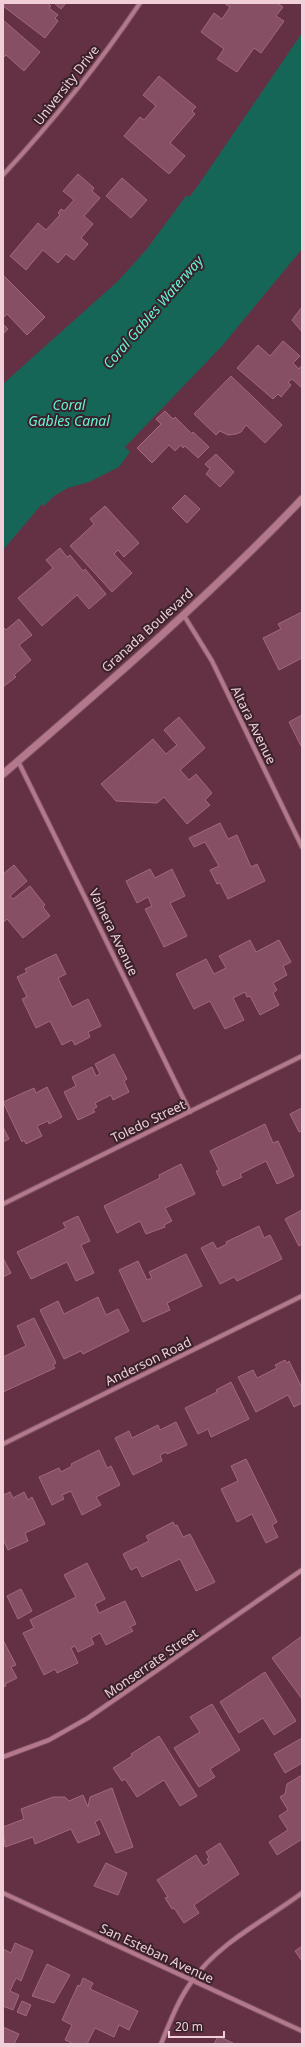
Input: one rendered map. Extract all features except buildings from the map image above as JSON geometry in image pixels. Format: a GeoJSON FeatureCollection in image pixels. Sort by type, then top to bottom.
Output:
{"type":"FeatureCollection","features":[{"type":"Feature","properties":{"kind":"street","name":"University Drive"},"geometry":{"type":"LineString","coordinates":[[3,175],[57,113],[104,53],[140,3]]}},
{"type":"Feature","properties":{"kind":"street","name":"Granada Boulevard"},"geometry":{"type":"LineString","coordinates":[[3,774],[183,614],[275,528],[302,499]]}},
{"type":"Feature","properties":{"kind":"street","name":"Altara Avenue"},"geometry":{"type":"LineString","coordinates":[[183,614],[225,687],[302,847]]}},
{"type":"Feature","properties":{"kind":"street","name":"Valnera Avenue"},"geometry":{"type":"LineString","coordinates":[[18,761],[190,1112]]}},
{"type":"Feature","properties":{"kind":"street","name":"Toledo Street"},"geometry":{"type":"LineString","coordinates":[[3,1204],[302,1056]]}},
{"type":"Feature","properties":{"kind":"street","name":"Anderson Road"},"geometry":{"type":"LineString","coordinates":[[3,1444],[302,1296]]}},
{"type":"Feature","properties":{"kind":"street","name":"Monserrate Street"},"geometry":{"type":"LineString","coordinates":[[3,1757],[49,1740],[88,1718],[302,1570]]}},
{"type":"Feature","properties":{"kind":"street","name":"San Esteban Avenue"},"geometry":{"type":"LineString","coordinates":[[3,1893],[302,2031]]}},
{"type":"Feature","properties":{"kind":"street"},"geometry":{"type":"LineString","coordinates":[[161,2044],[178,2004],[192,1980],[218,1953],[302,1894]]}},
{"type":"Feature","properties":{"kind":"water","name":"Coral Gables Canal"},"geometry":{"type":"Polygon","coordinates":[[[302,33],[302,249],[222,346],[125,447],[130,452],[119,467],[89,482],[68,488],[54,496],[44,506],[42,504],[3,550],[3,384],[118,281],[146,250],[186,196],[189,197],[197,187],[302,33]]]}},
{"type":"Feature","properties":{"kind":"water label","name":"Coral Gables Waterway"},"geometry":{"type":"Point","coordinates":[153,312]}}]}
